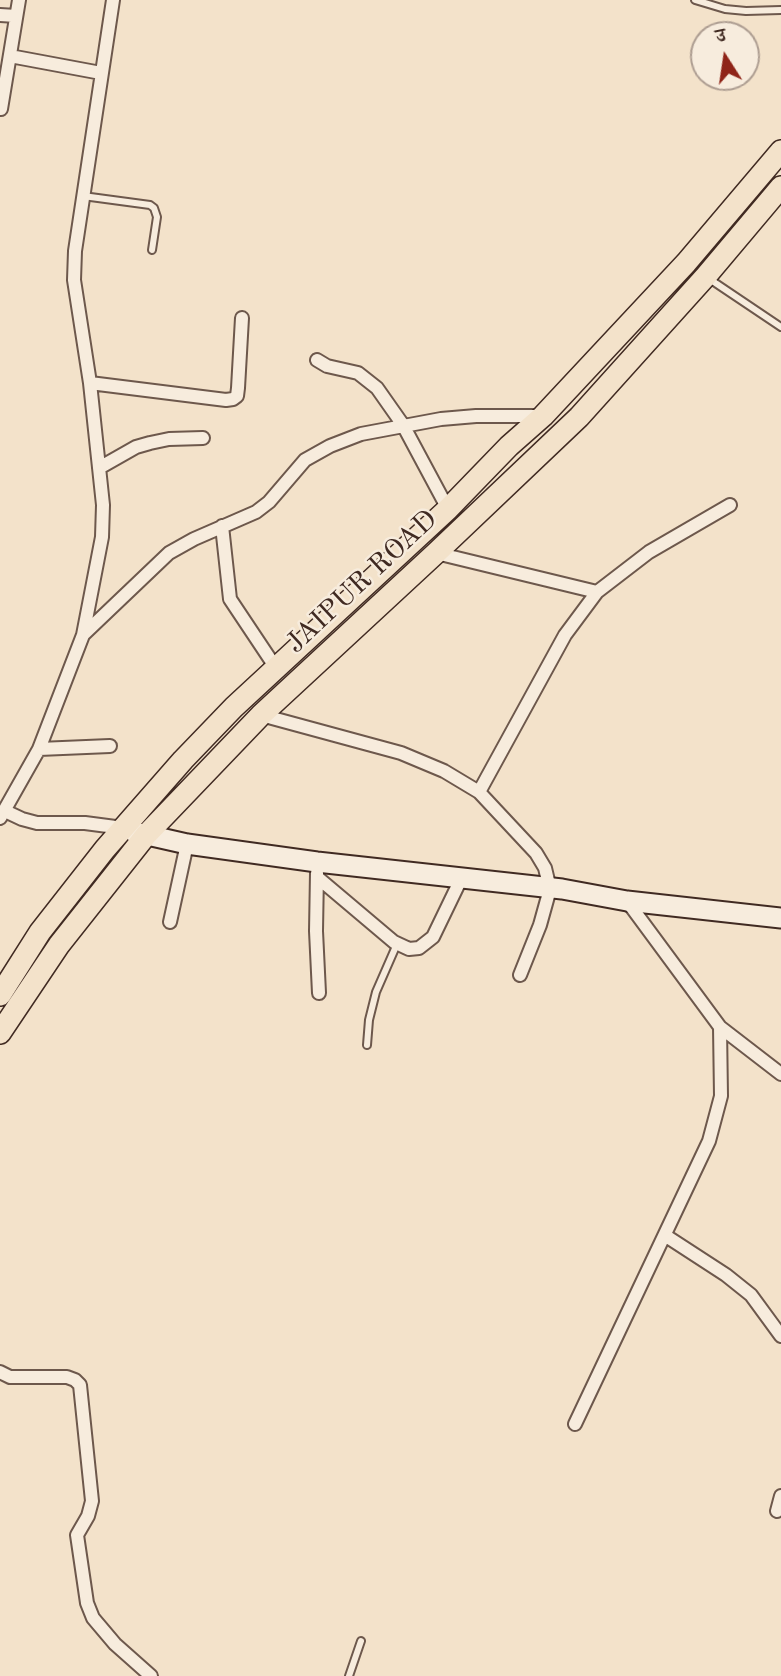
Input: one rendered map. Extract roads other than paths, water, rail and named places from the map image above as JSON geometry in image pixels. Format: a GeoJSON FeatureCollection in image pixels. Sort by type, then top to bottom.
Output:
{"type":"FeatureCollection","features":[{"type":"Feature","properties":{"kind":"main road","name":"JAIPUR ROAD"},"geometry":{"type":"LineString","coordinates":[[0,1033],[5,1001],[40,932],[123,828],[183,760],[276,668],[448,509],[509,446],[543,416],[686,263],[781,151]]}},
{"type":"Feature","properties":{"kind":"main road","name":"JAIPUR ROAD"},"geometry":{"type":"LineString","coordinates":[[5,1001],[59,945],[146,835],[261,715],[579,416],[706,276],[781,187]]}},
{"type":"Feature","properties":{"kind":"main road"},"geometry":{"type":"LineString","coordinates":[[430,525],[441,548]]}},
{"type":"Feature","properties":{"kind":"street"},"geometry":{"type":"LineString","coordinates":[[1,109],[2,86],[19,0]]}},
{"type":"Feature","properties":{"kind":"street"},"geometry":{"type":"LineString","coordinates":[[113,0],[75,251],[74,280],[90,383],[103,505],[102,537],[83,635],[39,749],[3,814],[37,823],[85,823],[123,828],[317,870],[562,888],[627,901],[781,918]]}},
{"type":"Feature","properties":{"kind":"street"},"geometry":{"type":"LineString","coordinates":[[0,15],[16,16]]}},
{"type":"Feature","properties":{"kind":"street"},"geometry":{"type":"LineString","coordinates":[[9,56],[101,73]]}},
{"type":"Feature","properties":{"kind":"street"},"geometry":{"type":"LineString","coordinates":[[90,383],[233,399],[237,396],[238,388],[242,318]]}},
{"type":"Feature","properties":{"kind":"street"},"geometry":{"type":"LineString","coordinates":[[317,360],[327,366],[358,373],[377,388],[403,425],[448,509]]}},
{"type":"Feature","properties":{"kind":"street"},"geometry":{"type":"LineString","coordinates":[[83,635],[169,553],[256,512],[269,502],[305,460],[330,446],[361,434],[403,425],[476,416],[543,416]]}},
{"type":"Feature","properties":{"kind":"street"},"geometry":{"type":"LineString","coordinates":[[99,468],[136,447],[169,439],[203,438]]}},
{"type":"Feature","properties":{"kind":"street"},"geometry":{"type":"LineString","coordinates":[[479,793],[565,635],[597,593],[649,552],[730,505]]}},
{"type":"Feature","properties":{"kind":"street"},"geometry":{"type":"LineString","coordinates":[[222,526],[230,599],[276,668]]}},
{"type":"Feature","properties":{"kind":"street"},"geometry":{"type":"LineString","coordinates":[[441,548],[597,593]]}},
{"type":"Feature","properties":{"kind":"street"},"geometry":{"type":"LineString","coordinates":[[261,715],[401,753],[444,771],[479,793],[536,853],[545,868],[550,889],[540,925],[520,975]]}},
{"type":"Feature","properties":{"kind":"street"},"geometry":{"type":"LineString","coordinates":[[39,749],[110,746]]}},
{"type":"Feature","properties":{"kind":"street"},"geometry":{"type":"LineString","coordinates":[[170,922],[187,844]]}},
{"type":"Feature","properties":{"kind":"street"},"geometry":{"type":"LineString","coordinates":[[317,870],[397,944],[409,949],[427,944],[433,937],[461,879]]}},
{"type":"Feature","properties":{"kind":"street"},"geometry":{"type":"LineString","coordinates":[[317,870],[319,993]]}},
{"type":"Feature","properties":{"kind":"street"},"geometry":{"type":"LineString","coordinates":[[627,901],[720,1027],[781,1074]]}},
{"type":"Feature","properties":{"kind":"street"},"geometry":{"type":"LineString","coordinates":[[575,1424],[709,1141],[721,1096],[720,1027]]}},
{"type":"Feature","properties":{"kind":"street"},"geometry":{"type":"LineString","coordinates":[[666,1236],[726,1275],[751,1295],[781,1336]]}},
{"type":"Feature","properties":{"kind":"street"},"geometry":{"type":"LineString","coordinates":[[0,1372],[10,1377],[66,1377],[80,1385],[92,1501],[76,1541],[87,1602],[93,1618],[115,1644],[151,1676]]}},
{"type":"Feature","properties":{"kind":"street"},"geometry":{"type":"LineString","coordinates":[[777,1511],[781,1496]]}},
{"type":"Feature","properties":{"kind":"lane"},"geometry":{"type":"LineString","coordinates":[[695,0],[725,9],[781,10]]}},
{"type":"Feature","properties":{"kind":"lane"},"geometry":{"type":"LineString","coordinates":[[83,196],[150,205],[154,208],[157,217],[152,250]]}},
{"type":"Feature","properties":{"kind":"lane"},"geometry":{"type":"LineString","coordinates":[[686,263],[781,327]]}},
{"type":"Feature","properties":{"kind":"lane"},"geometry":{"type":"LineString","coordinates":[[368,1045],[369,1020],[376,992],[397,944]]}},
{"type":"Feature","properties":{"kind":"lane"},"geometry":{"type":"LineString","coordinates":[[349,1676],[361,1641]]}}]}
